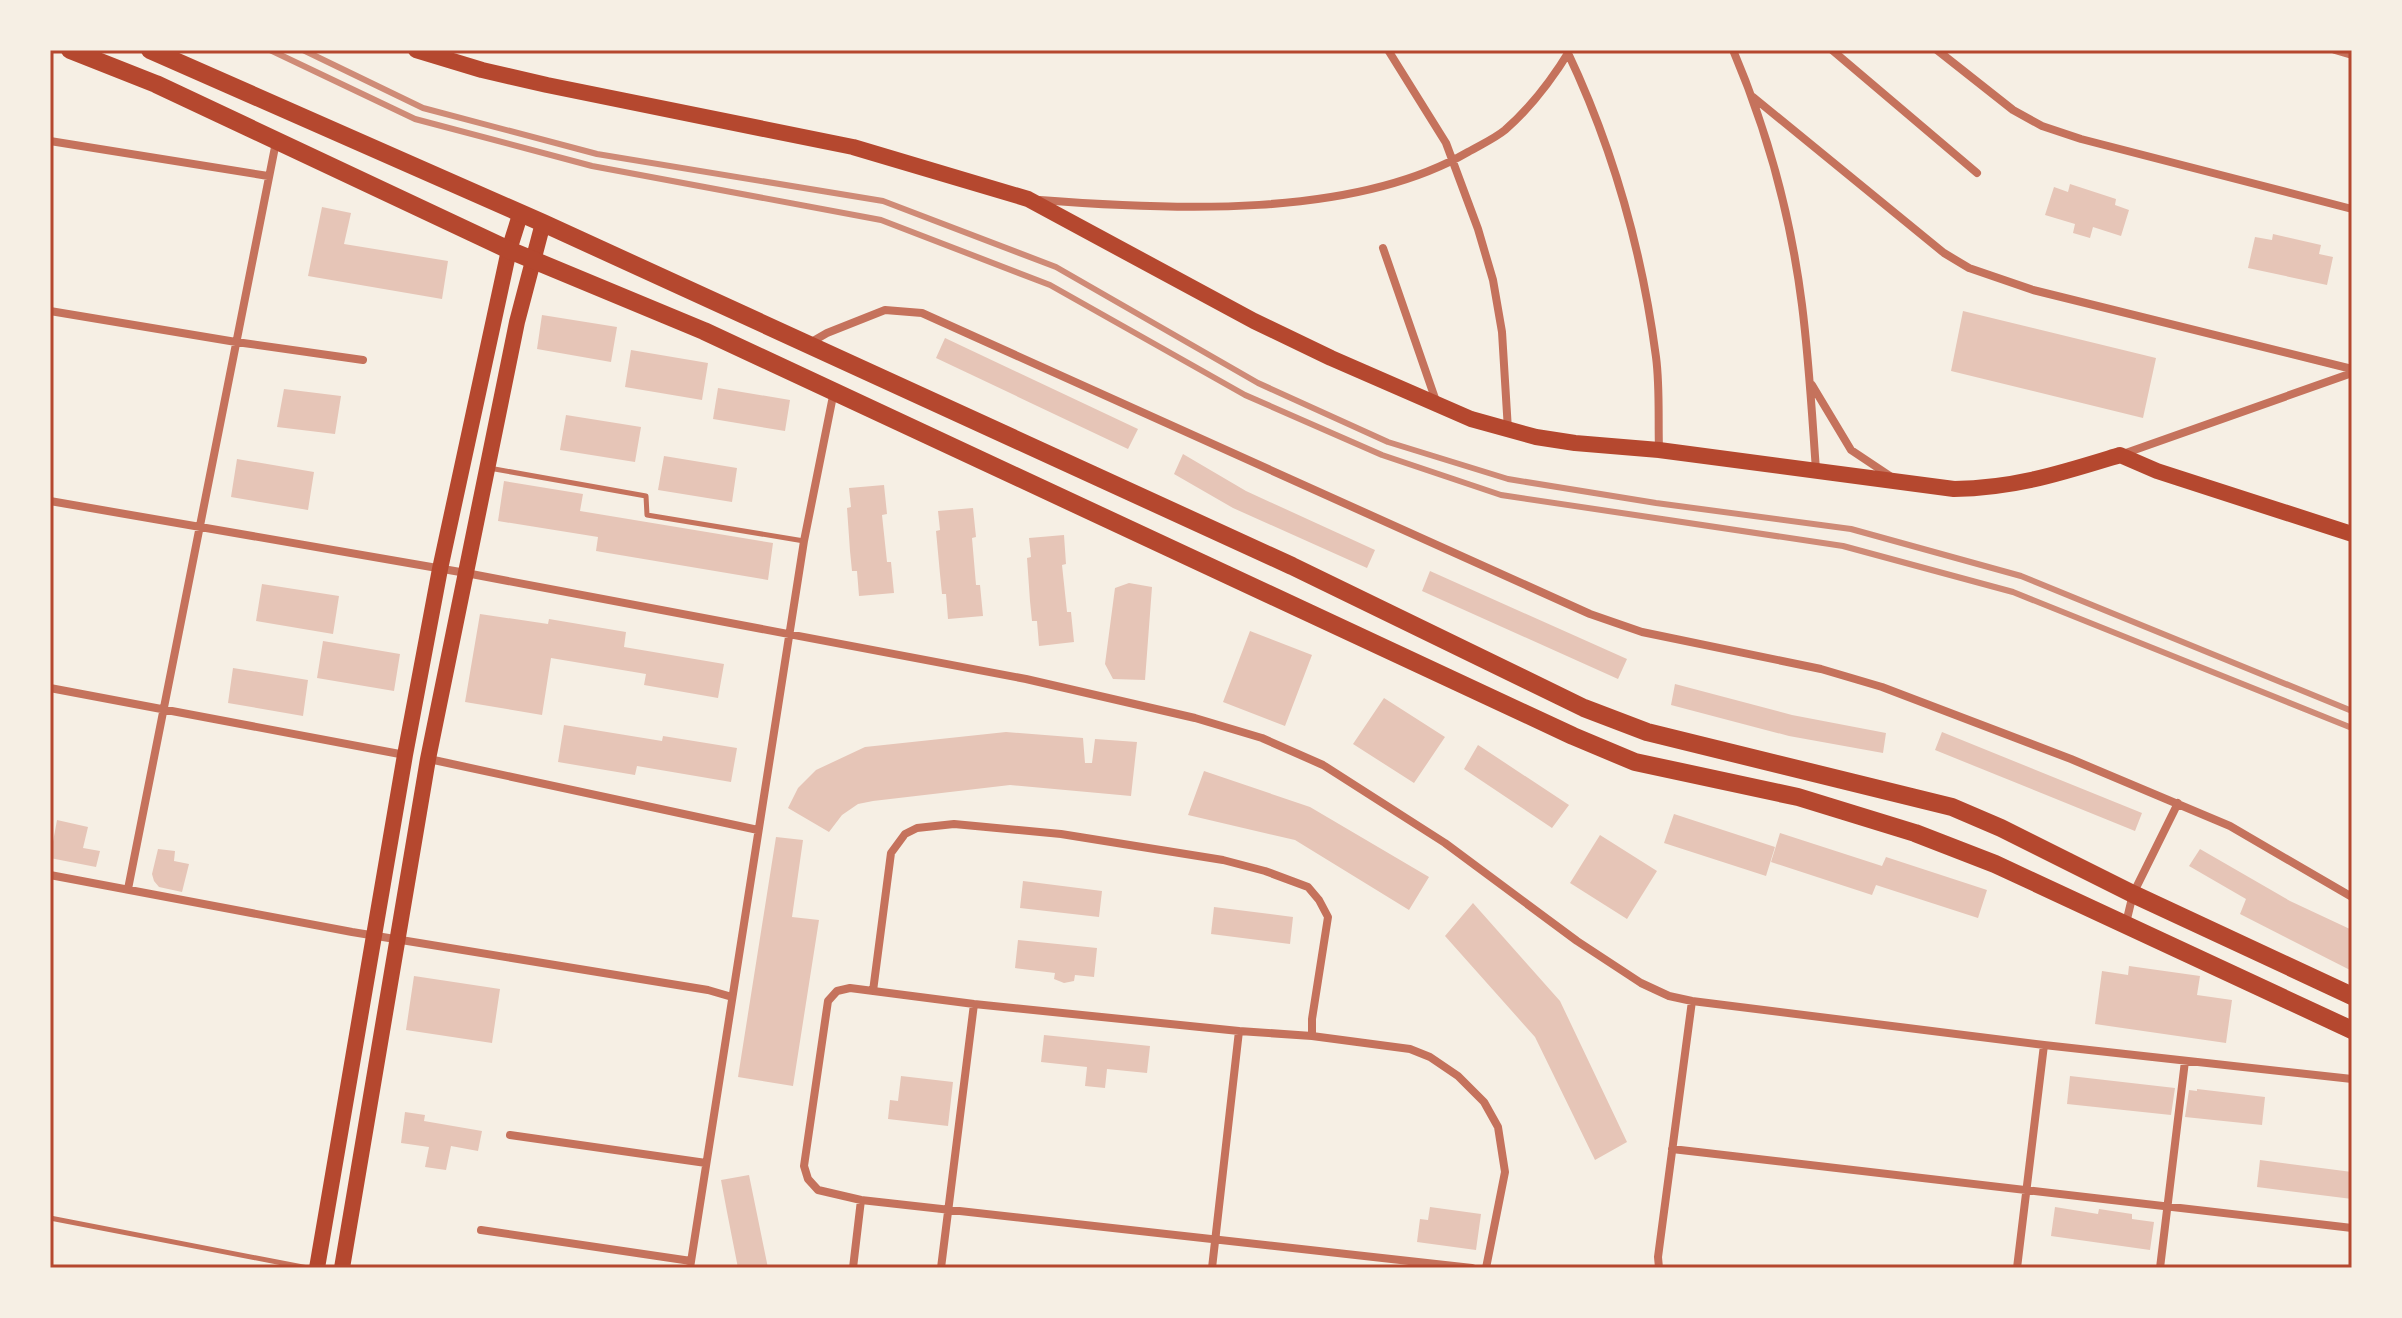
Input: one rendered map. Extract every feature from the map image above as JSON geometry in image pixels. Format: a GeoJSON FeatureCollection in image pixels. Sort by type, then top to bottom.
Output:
{"type":"FeatureCollection","features":[{"type":"Feature","properties":{"kind":"main road"},"geometry":{"type":"LineString","coordinates":[[70,50],[156,84],[509,250],[704,331],[1573,736],[1635,762],[1798,797],[1915,833],[1995,864],[2352,1030]]}},
{"type":"Feature","properties":{"kind":"main road"},"geometry":{"type":"LineString","coordinates":[[150,50],[543,223],[1292,566],[1584,708],[1647,732],[1952,807],[2352,996]]}},
{"type":"Feature","properties":{"kind":"main road"},"geometry":{"type":"LineString","coordinates":[[416,50],[521,79],[853,147],[1028,199],[1254,321],[1437,405],[1508,430],[1575,443],[1659,450],[1954,489],[2032,482],[2120,455],[2157,471],[2352,534]]}},
{"type":"Feature","properties":{"kind":"main road"},"geometry":{"type":"LineString","coordinates":[[317,1268],[372,935],[440,569],[509,250],[520,215]]}},
{"type":"Feature","properties":{"kind":"main road"},"geometry":{"type":"LineString","coordinates":[[342,1268],[428,759],[486,468],[543,223]]}},
{"type":"Feature","properties":{"kind":"street"},"geometry":{"type":"LineString","coordinates":[[1388,50],[1454,160],[1493,280],[1502,332],[1508,430]]}},
{"type":"Feature","properties":{"kind":"street"},"geometry":{"type":"LineString","coordinates":[[1733,50],[1753,97],[1786,216],[1802,303],[1816,471]]}},
{"type":"Feature","properties":{"kind":"street"},"geometry":{"type":"LineString","coordinates":[[1832,50],[1977,173]]}},
{"type":"Feature","properties":{"kind":"street"},"geometry":{"type":"LineString","coordinates":[[1937,50],[2013,110],[2042,126],[2081,139],[2352,209]]}},
{"type":"Feature","properties":{"kind":"street"},"geometry":{"type":"LineString","coordinates":[[2335,50],[2352,55]]}},
{"type":"Feature","properties":{"kind":"street"},"geometry":{"type":"LineString","coordinates":[[1028,199],[1094,205],[1269,206],[1338,196],[1403,179],[1454,160],[1504,131],[1542,88],[1568,51]]}},
{"type":"Feature","properties":{"kind":"street"},"geometry":{"type":"LineString","coordinates":[[1568,51],[1613,161],[1640,263],[1656,360],[1659,450]]}},
{"type":"Feature","properties":{"kind":"street"},"geometry":{"type":"LineString","coordinates":[[1753,97],[1944,253],[1969,268],[2033,290],[2352,371]]}},
{"type":"Feature","properties":{"kind":"street"},"geometry":{"type":"LineString","coordinates":[[50,141],[268,176]]}},
{"type":"Feature","properties":{"kind":"street"},"geometry":{"type":"LineString","coordinates":[[128,889],[276,142]]}},
{"type":"Feature","properties":{"kind":"street"},"geometry":{"type":"LineString","coordinates":[[1383,248],[1437,405]]}},
{"type":"Feature","properties":{"kind":"street"},"geometry":{"type":"LineString","coordinates":[[807,344],[885,310],[922,313],[1590,614],[1642,632],[1821,669],[1882,687],[2071,759],[2230,826],[2352,897]]}},
{"type":"Feature","properties":{"kind":"street"},"geometry":{"type":"LineString","coordinates":[[50,311],[363,360]]}},
{"type":"Feature","properties":{"kind":"street"},"geometry":{"type":"LineString","coordinates":[[2120,455],[2352,371]]}},
{"type":"Feature","properties":{"kind":"street"},"geometry":{"type":"LineString","coordinates":[[1810,381],[1851,450],[1901,483]]}},
{"type":"Feature","properties":{"kind":"street"},"geometry":{"type":"LineString","coordinates":[[481,1230],[690,1265],[804,541],[834,391]]}},
{"type":"Feature","properties":{"kind":"street"},"geometry":{"type":"LineString","coordinates":[[50,501],[466,573],[1026,679],[1195,718],[1284,746],[1323,765],[1445,843],[1577,941],[1641,983],[1669,996],[2044,1045],[2352,1079]]}},
{"type":"Feature","properties":{"kind":"street"},"geometry":{"type":"LineString","coordinates":[[50,688],[405,755]]}},
{"type":"Feature","properties":{"kind":"street"},"geometry":{"type":"LineString","coordinates":[[428,759],[758,830]]}},
{"type":"Feature","properties":{"kind":"street"},"geometry":{"type":"LineString","coordinates":[[2125,926],[2133,894],[2178,803]]}},
{"type":"Feature","properties":{"kind":"street"},"geometry":{"type":"LineString","coordinates":[[873,991],[891,853],[905,834],[917,828],[954,824],[1061,834],[1223,860],[1308,887],[1328,917],[1312,1036]]}},
{"type":"Feature","properties":{"kind":"street"},"geometry":{"type":"LineString","coordinates":[[50,875],[372,935],[708,990],[732,997]]}},
{"type":"Feature","properties":{"kind":"street"},"geometry":{"type":"LineString","coordinates":[[1472,1268],[949,1211],[861,1200],[818,1190],[808,1179],[804,1166],[828,1001],[837,991],[850,988],[974,1004],[1312,1036],[1410,1049],[1430,1057],[1458,1076],[1484,1102],[1498,1127],[1505,1172],[1486,1268]]}},
{"type":"Feature","properties":{"kind":"street"},"geometry":{"type":"LineString","coordinates":[[1659,1268],[1692,1001]]}},
{"type":"Feature","properties":{"kind":"street"},"geometry":{"type":"LineString","coordinates":[[941,1268],[974,1004]]}},
{"type":"Feature","properties":{"kind":"street"},"geometry":{"type":"LineString","coordinates":[[1212,1268],[1239,1031]]}},
{"type":"Feature","properties":{"kind":"street"},"geometry":{"type":"LineString","coordinates":[[2017,1268],[2044,1045]]}},
{"type":"Feature","properties":{"kind":"street"},"geometry":{"type":"LineString","coordinates":[[2160,1268],[2185,1061]]}},
{"type":"Feature","properties":{"kind":"street"},"geometry":{"type":"LineString","coordinates":[[510,1135],[706,1163]]}},
{"type":"Feature","properties":{"kind":"street"},"geometry":{"type":"LineString","coordinates":[[1672,1149],[2352,1228]]}},
{"type":"Feature","properties":{"kind":"street"},"geometry":{"type":"LineString","coordinates":[[853,1268],[861,1200]]}},
{"type":"Feature","properties":{"kind":"lane"},"geometry":{"type":"LineString","coordinates":[[486,468],[646,496],[647,515],[804,541]]}},
{"type":"Feature","properties":{"kind":"lane"},"geometry":{"type":"LineString","coordinates":[[50,1218],[308,1268]]}},
{"type":"Feature","properties":{"kind":"building"},"geometry":{"type":"Polygon","coordinates":[[[2070,184],[2116,199],[2115,205],[2129,210],[2121,236],[2093,227],[2090,238],[2073,233],[2075,224],[2045,215],[2054,187],[2068,192],[2070,184]]]}},
{"type":"Feature","properties":{"kind":"building"},"geometry":{"type":"Polygon","coordinates":[[[322,207],[351,213],[344,244],[448,261],[442,299],[308,276],[322,207]]]}},
{"type":"Feature","properties":{"kind":"building"},"geometry":{"type":"Polygon","coordinates":[[[2273,234],[2321,245],[2319,254],[2333,257],[2327,285],[2248,268],[2255,237],[2272,240],[2273,234]]]}},
{"type":"Feature","properties":{"kind":"building"},"geometry":{"type":"Polygon","coordinates":[[[1963,311],[2156,358],[2143,418],[1951,371],[1963,311]]]}},
{"type":"Feature","properties":{"kind":"building"},"geometry":{"type":"Polygon","coordinates":[[[542,315],[617,327],[611,362],[537,349],[542,315]]]}},
{"type":"Feature","properties":{"kind":"building"},"geometry":{"type":"Polygon","coordinates":[[[945,338],[1138,429],[1128,449],[936,358],[945,338]]]}},
{"type":"Feature","properties":{"kind":"building"},"geometry":{"type":"Polygon","coordinates":[[[631,350],[708,363],[702,400],[625,387],[631,350]]]}},
{"type":"Feature","properties":{"kind":"building"},"geometry":{"type":"Polygon","coordinates":[[[718,388],[790,400],[785,431],[713,419],[718,388]]]}},
{"type":"Feature","properties":{"kind":"building"},"geometry":{"type":"Polygon","coordinates":[[[284,389],[341,396],[335,434],[277,427],[284,389]]]}},
{"type":"Feature","properties":{"kind":"building"},"geometry":{"type":"Polygon","coordinates":[[[566,415],[641,427],[635,462],[560,450],[566,415]]]}},
{"type":"Feature","properties":{"kind":"building"},"geometry":{"type":"Polygon","coordinates":[[[1183,454],[1246,491],[1375,550],[1367,568],[1233,508],[1174,474],[1183,454]]]}},
{"type":"Feature","properties":{"kind":"building"},"geometry":{"type":"Polygon","coordinates":[[[664,456],[737,468],[732,502],[658,490],[664,456]]]}},
{"type":"Feature","properties":{"kind":"building"},"geometry":{"type":"Polygon","coordinates":[[[237,459],[314,472],[308,510],[231,497],[237,459]]]}},
{"type":"Feature","properties":{"kind":"building"},"geometry":{"type":"Polygon","coordinates":[[[504,481],[583,494],[580,511],[773,543],[768,580],[596,551],[598,537],[498,521],[504,481]]]}},
{"type":"Feature","properties":{"kind":"building"},"geometry":{"type":"Polygon","coordinates":[[[884,485],[887,514],[882,515],[894,593],[859,596],[857,571],[852,571],[850,551],[849,488],[884,485]]]}},
{"type":"Feature","properties":{"kind":"building"},"geometry":{"type":"Polygon","coordinates":[[[973,508],[976,585],[980,585],[983,616],[948,619],[946,594],[942,594],[936,531],[940,530],[938,511],[973,508]]]}},
{"type":"Feature","properties":{"kind":"building"},"geometry":{"type":"Polygon","coordinates":[[[1064,535],[1066,564],[1062,565],[1074,642],[1039,646],[1037,621],[1032,621],[1030,601],[1029,538],[1064,535]]]}},
{"type":"Feature","properties":{"kind":"building"},"geometry":{"type":"Polygon","coordinates":[[[1430,571],[1627,659],[1618,679],[1422,591],[1430,571]]]}},
{"type":"Feature","properties":{"kind":"building"},"geometry":{"type":"Polygon","coordinates":[[[1129,583],[1152,587],[1145,680],[1113,679],[1105,664],[1115,588],[1129,583]]]}},
{"type":"Feature","properties":{"kind":"building"},"geometry":{"type":"Polygon","coordinates":[[[262,584],[339,596],[333,634],[256,621],[262,584]]]}},
{"type":"Feature","properties":{"kind":"building"},"geometry":{"type":"Polygon","coordinates":[[[480,614],[548,624],[549,619],[626,632],[624,647],[724,664],[718,698],[644,685],[646,674],[551,658],[542,715],[465,702],[480,614]]]}},
{"type":"Feature","properties":{"kind":"building"},"geometry":{"type":"Polygon","coordinates":[[[1250,631],[1312,655],[1285,726],[1223,702],[1250,631]]]}},
{"type":"Feature","properties":{"kind":"building"},"geometry":{"type":"Polygon","coordinates":[[[323,641],[400,654],[394,691],[317,678],[323,641]]]}},
{"type":"Feature","properties":{"kind":"building"},"geometry":{"type":"Polygon","coordinates":[[[233,668],[308,680],[303,716],[228,703],[233,668]]]}},
{"type":"Feature","properties":{"kind":"building"},"geometry":{"type":"Polygon","coordinates":[[[1675,684],[1792,715],[1886,733],[1883,753],[1789,736],[1671,705],[1675,684]]]}},
{"type":"Feature","properties":{"kind":"building"},"geometry":{"type":"Polygon","coordinates":[[[1384,698],[1445,737],[1414,783],[1353,744],[1384,698]]]}},
{"type":"Feature","properties":{"kind":"building"},"geometry":{"type":"Polygon","coordinates":[[[564,725],[662,741],[663,736],[737,748],[731,782],[637,766],[635,775],[558,762],[564,725]]]}},
{"type":"Feature","properties":{"kind":"building"},"geometry":{"type":"Polygon","coordinates":[[[1006,732],[1083,738],[1085,763],[1092,763],[1095,739],[1137,742],[1131,796],[1010,785],[873,801],[858,804],[842,815],[829,832],[788,808],[798,788],[816,770],[865,747],[1006,732]]]}},
{"type":"Feature","properties":{"kind":"building"},"geometry":{"type":"Polygon","coordinates":[[[1942,732],[2142,813],[2135,831],[1935,750],[1942,732]]]}},
{"type":"Feature","properties":{"kind":"building"},"geometry":{"type":"Polygon","coordinates":[[[1478,745],[1569,805],[1552,828],[1464,769],[1478,745]]]}},
{"type":"Feature","properties":{"kind":"building"},"geometry":{"type":"Polygon","coordinates":[[[1204,771],[1310,807],[1429,877],[1409,910],[1295,840],[1188,815],[1204,771]]]}},
{"type":"Feature","properties":{"kind":"building"},"geometry":{"type":"Polygon","coordinates":[[[1674,814],[1775,847],[1766,876],[1664,843],[1674,814]]]}},
{"type":"Feature","properties":{"kind":"building"},"geometry":{"type":"Polygon","coordinates":[[[57,820],[88,827],[83,848],[100,851],[96,867],[50,858],[57,820]]]}},
{"type":"Feature","properties":{"kind":"building"},"geometry":{"type":"Polygon","coordinates":[[[1780,833],[1882,866],[1886,857],[1987,890],[1978,918],[1876,885],[1872,895],[1771,862],[1780,833]]]}},
{"type":"Feature","properties":{"kind":"building"},"geometry":{"type":"Polygon","coordinates":[[[1600,835],[1657,871],[1627,919],[1570,883],[1600,835]]]}},
{"type":"Feature","properties":{"kind":"building"},"geometry":{"type":"Polygon","coordinates":[[[776,837],[803,840],[792,917],[819,920],[793,1086],[738,1077],[776,837]]]}},
{"type":"Feature","properties":{"kind":"building"},"geometry":{"type":"Polygon","coordinates":[[[158,849],[175,851],[174,861],[189,864],[182,892],[159,887],[154,881],[152,874],[158,849]]]}},
{"type":"Feature","properties":{"kind":"building"},"geometry":{"type":"Polygon","coordinates":[[[2200,849],[2290,901],[2352,930],[2352,971],[2240,914],[2246,899],[2189,866],[2200,849]]]}},
{"type":"Feature","properties":{"kind":"building"},"geometry":{"type":"Polygon","coordinates":[[[1023,881],[1102,891],[1099,917],[1020,908],[1023,881]]]}},
{"type":"Feature","properties":{"kind":"building"},"geometry":{"type":"Polygon","coordinates":[[[1473,903],[1560,1001],[1627,1142],[1595,1160],[1535,1037],[1445,936],[1473,903]]]}},
{"type":"Feature","properties":{"kind":"building"},"geometry":{"type":"Polygon","coordinates":[[[1214,907],[1293,917],[1290,944],[1211,934],[1214,907]]]}},
{"type":"Feature","properties":{"kind":"building"},"geometry":{"type":"Polygon","coordinates":[[[1018,940],[1097,948],[1094,977],[1075,975],[1074,981],[1064,983],[1054,979],[1055,973],[1015,968],[1018,940]]]}},
{"type":"Feature","properties":{"kind":"building"},"geometry":{"type":"Polygon","coordinates":[[[2129,966],[2200,976],[2197,995],[2232,1000],[2226,1043],[2095,1024],[2102,971],[2128,975],[2129,966]]]}},
{"type":"Feature","properties":{"kind":"building"},"geometry":{"type":"Polygon","coordinates":[[[414,976],[500,989],[492,1043],[406,1030],[414,976]]]}},
{"type":"Feature","properties":{"kind":"building"},"geometry":{"type":"Polygon","coordinates":[[[1044,1035],[1150,1046],[1147,1073],[1107,1069],[1105,1088],[1085,1086],[1087,1067],[1041,1062],[1044,1035]]]}},
{"type":"Feature","properties":{"kind":"building"},"geometry":{"type":"Polygon","coordinates":[[[901,1076],[953,1082],[948,1126],[888,1119],[890,1100],[898,1101],[901,1076]]]}},
{"type":"Feature","properties":{"kind":"building"},"geometry":{"type":"Polygon","coordinates":[[[2070,1076],[2175,1088],[2171,1115],[2067,1104],[2070,1076]]]}},
{"type":"Feature","properties":{"kind":"building"},"geometry":{"type":"Polygon","coordinates":[[[2189,1090],[2265,1097],[2262,1125],[2185,1117],[2189,1090]]]}},
{"type":"Feature","properties":{"kind":"building"},"geometry":{"type":"Polygon","coordinates":[[[405,1112],[425,1115],[424,1121],[482,1131],[478,1151],[451,1146],[446,1170],[425,1167],[429,1147],[401,1143],[405,1112]]]}},
{"type":"Feature","properties":{"kind":"building"},"geometry":{"type":"Polygon","coordinates":[[[2260,1160],[2352,1172],[2352,1199],[2257,1187],[2260,1160]]]}},
{"type":"Feature","properties":{"kind":"building"},"geometry":{"type":"Polygon","coordinates":[[[749,1175],[768,1268],[738,1268],[721,1180],[749,1175]]]}},
{"type":"Feature","properties":{"kind":"building"},"geometry":{"type":"Polygon","coordinates":[[[1430,1207],[1481,1214],[1476,1250],[1417,1242],[1420,1219],[1428,1220],[1430,1207]]]}},
{"type":"Feature","properties":{"kind":"building"},"geometry":{"type":"Polygon","coordinates":[[[2055,1207],[2098,1214],[2099,1209],[2132,1214],[2132,1219],[2154,1222],[2150,1250],[2051,1236],[2055,1207]]]}},
{"type":"Feature","properties":{"kind":"railway"},"geometry":{"type":"LineString","coordinates":[[270,50],[415,119],[592,166],[881,220],[1050,285],[1245,395],[1382,455],[1501,495],[1843,546],[2013,592],[2352,728]]}},
{"type":"Feature","properties":{"kind":"railway"},"geometry":{"type":"LineString","coordinates":[[303,50],[423,108],[597,154],[883,201],[1056,267],[1258,383],[1388,442],[1508,479],[1656,503],[1851,529],[2021,576],[2352,711]]}}]}
